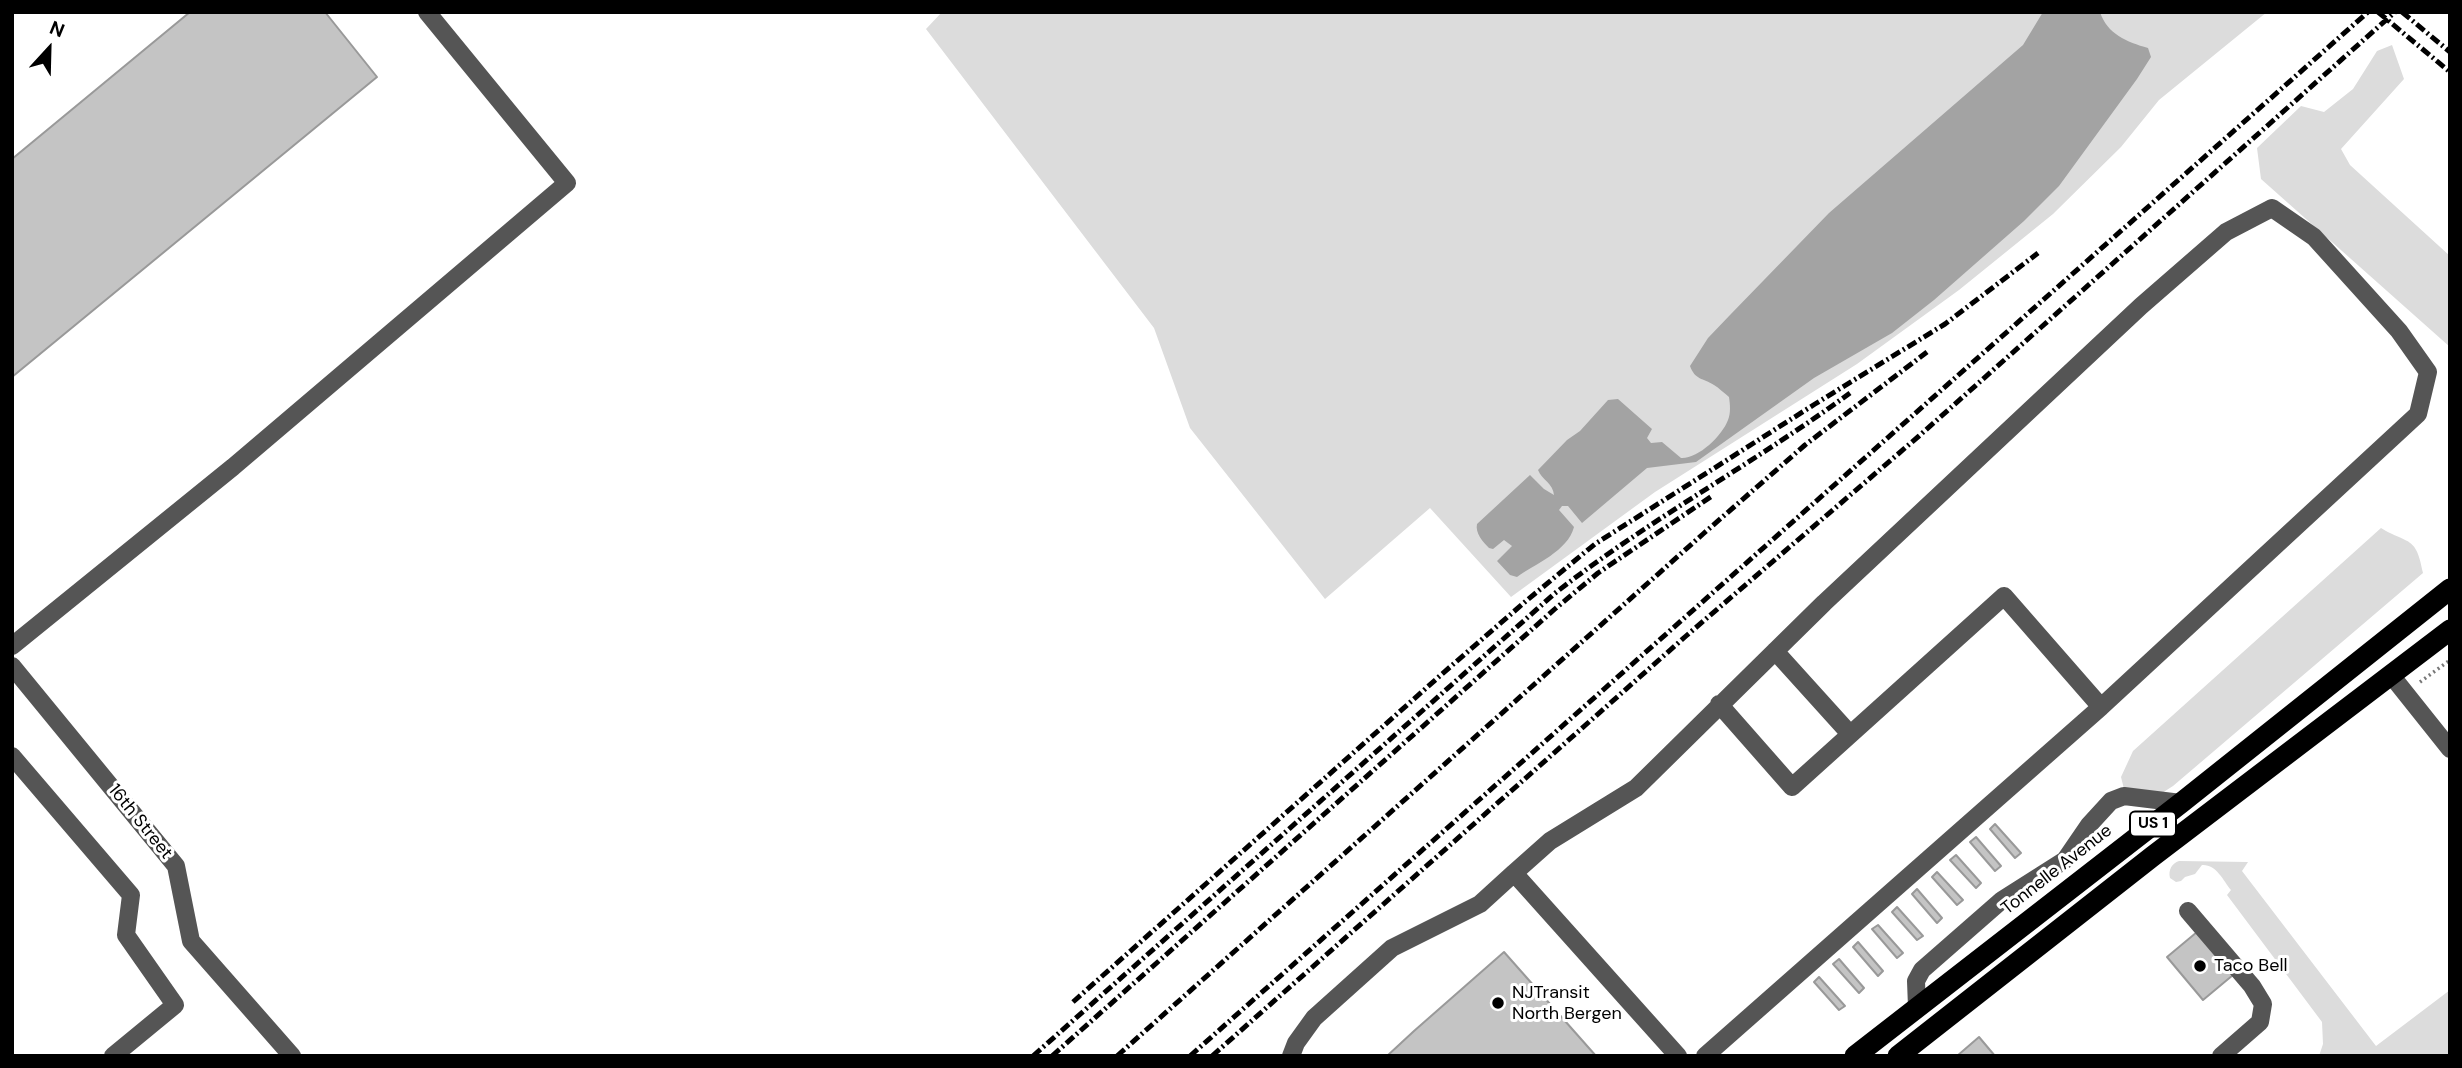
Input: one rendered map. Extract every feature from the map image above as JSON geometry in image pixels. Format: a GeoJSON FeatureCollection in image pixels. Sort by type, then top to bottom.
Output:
{"type":"FeatureCollection","features":[{"type":"Feature","properties":{"kind":"highway","name":"Tonnelle Avenue"},"geometry":{"type":"LineString","coordinates":[[1855,1056],[2450,590]]}},
{"type":"Feature","properties":{"kind":"highway","name":"US 1"},"geometry":{"type":"LineString","coordinates":[[1898,1056],[2153,856],[2450,630]]}},
{"type":"Feature","properties":{"kind":"street"},"geometry":{"type":"LineString","coordinates":[[12,646],[243,458],[567,183],[427,12]]}},
{"type":"Feature","properties":{"kind":"street"},"geometry":{"type":"LineString","coordinates":[[1291,1056],[1296,1043],[1314,1018],[1392,948],[1479,904],[1550,841],[1636,788],[1775,651],[2151,297],[2226,232],[2272,208],[2314,237],[2399,331],[2428,372],[2418,414],[2101,707],[1705,1056]]}},
{"type":"Feature","properties":{"kind":"street"},"geometry":{"type":"LineString","coordinates":[[1719,704],[1792,788],[2004,597],[2101,707]]}},
{"type":"Feature","properties":{"kind":"street"},"geometry":{"type":"LineString","coordinates":[[1775,651],[1850,734]]}},
{"type":"Feature","properties":{"kind":"street","name":"16th Street"},"geometry":{"type":"LineString","coordinates":[[12,666],[176,866],[191,941],[292,1056]]}},
{"type":"Feature","properties":{"kind":"street"},"geometry":{"type":"LineString","coordinates":[[2391,675],[2450,749]]}},
{"type":"Feature","properties":{"kind":"street"},"geometry":{"type":"LineString","coordinates":[[12,756],[131,895],[126,935],[175,1005],[113,1056]]}},
{"type":"Feature","properties":{"kind":"street"},"geometry":{"type":"LineString","coordinates":[[1917,1007],[1916,981],[1922,970],[2002,900],[2065,860],[2089,825],[2111,801],[2124,796],[2181,803]]}},
{"type":"Feature","properties":{"kind":"street"},"geometry":{"type":"LineString","coordinates":[[1514,873],[1678,1056]]}},
{"type":"Feature","properties":{"kind":"street"},"geometry":{"type":"LineString","coordinates":[[2188,911],[2252,986],[2263,1004],[2260,1022],[2221,1056]]}},
{"type":"Feature","properties":{"kind":"shaded area"},"geometry":{"type":"Polygon","coordinates":[[[942,12],[2267,12],[2159,100],[2121,147],[2053,214],[1959,290],[1857,364],[1655,492],[1511,597],[1430,508],[1325,599],[1190,428],[1154,328],[926,29],[942,12]]]}},
{"type":"Feature","properties":{"kind":"shaded area"},"geometry":{"type":"Polygon","coordinates":[[[2043,12],[2100,12],[2113,31],[2125,40],[2148,48],[2151,57],[2059,186],[2024,221],[1892,333],[1814,378],[1696,462],[1647,468],[1582,523],[1568,506],[1562,506],[1559,510],[1574,527],[1571,536],[1550,556],[1517,577],[1510,575],[1497,561],[1512,546],[1504,540],[1493,549],[1489,548],[1478,534],[1477,524],[1530,475],[1554,495],[1552,487],[1538,470],[1567,440],[1580,431],[1608,400],[1618,399],[1652,429],[1647,438],[1651,443],[1662,442],[1681,458],[1695,455],[1709,445],[1725,426],[1730,408],[1729,397],[1697,376],[1690,366],[1708,338],[1829,213],[2023,45],[2043,12]]]}},
{"type":"Feature","properties":{"kind":"shaded area"},"geometry":{"type":"Polygon","coordinates":[[[2392,45],[2404,79],[2341,149],[2350,165],[2450,256],[2450,347],[2261,179],[2257,148],[2301,106],[2324,112],[2353,89],[2377,51],[2392,45]]]}},
{"type":"Feature","properties":{"kind":"shaded area"},"geometry":{"type":"Polygon","coordinates":[[[2381,528],[2414,547],[2423,573],[2173,786],[2162,793],[2124,789],[2121,777],[2133,751],[2381,528]]]}},
{"type":"Feature","properties":{"kind":"shaded area"},"geometry":{"type":"Polygon","coordinates":[[[2179,861],[2248,862],[2242,871],[2376,1046],[2450,990],[2450,1056],[2319,1056],[2323,1044],[2322,1022],[2227,895],[2231,890],[2222,877],[2211,867],[2202,865],[2195,874],[2176,882],[2170,878],[2170,872],[2173,865],[2179,861]]]}},
{"type":"Feature","properties":{"kind":"building"},"geometry":{"type":"Polygon","coordinates":[[[190,12],[325,12],[377,77],[12,377],[12,159],[190,12]]]}},
{"type":"Feature","properties":{"kind":"building"},"geometry":{"type":"Polygon","coordinates":[[[1995,824],[2021,853],[2015,858],[1990,829],[1995,824]]]}},
{"type":"Feature","properties":{"kind":"building"},"geometry":{"type":"Polygon","coordinates":[[[1976,837],[2001,866],[1995,871],[1970,842],[1976,837]]]}},
{"type":"Feature","properties":{"kind":"building"},"geometry":{"type":"Polygon","coordinates":[[[1956,855],[1981,883],[1976,888],[1950,860],[1956,855]]]}},
{"type":"Feature","properties":{"kind":"building"},"geometry":{"type":"Polygon","coordinates":[[[1937,872],[1963,900],[1957,905],[1932,877],[1937,872]]]}},
{"type":"Feature","properties":{"kind":"building"},"geometry":{"type":"Polygon","coordinates":[[[1917,889],[1942,918],[1937,923],[1912,894],[1917,889]]]}},
{"type":"Feature","properties":{"kind":"building"},"geometry":{"type":"Polygon","coordinates":[[[1897,907],[1923,936],[1917,940],[1892,912],[1897,907]]]}},
{"type":"Feature","properties":{"kind":"building"},"geometry":{"type":"Polygon","coordinates":[[[1878,925],[1903,953],[1897,958],[1872,929],[1878,925]]]}},
{"type":"Feature","properties":{"kind":"building","name":"Taco Bell"},"geometry":{"type":"Polygon","coordinates":[[[2197,932],[2233,975],[2203,1000],[2167,957],[2197,932]]]}},
{"type":"Feature","properties":{"kind":"building"},"geometry":{"type":"Polygon","coordinates":[[[1858,942],[1883,971],[1878,976],[1853,947],[1858,942]]]}},
{"type":"Feature","properties":{"kind":"building","name":"NJTransit North Bergen"},"geometry":{"type":"Polygon","coordinates":[[[1504,952],[1596,1056],[1387,1056],[1414,1031],[1504,952]]]}},
{"type":"Feature","properties":{"kind":"building"},"geometry":{"type":"Polygon","coordinates":[[[1839,959],[1864,988],[1859,993],[1833,964],[1839,959]]]}},
{"type":"Feature","properties":{"kind":"building"},"geometry":{"type":"Polygon","coordinates":[[[1819,977],[1845,1006],[1839,1010],[1814,982],[1819,977]]]}},
{"type":"Feature","properties":{"kind":"building"},"geometry":{"type":"Polygon","coordinates":[[[1979,1037],[1995,1056],[1957,1056],[1979,1037]]]}},
{"type":"Feature","properties":{"kind":"railway"},"geometry":{"type":"LineString","coordinates":[[1190,1056],[2368,12]]}},
{"type":"Feature","properties":{"kind":"railway"},"geometry":{"type":"LineString","coordinates":[[2378,12],[2450,72]]}},
{"type":"Feature","properties":{"kind":"railway"},"geometry":{"type":"LineString","coordinates":[[1212,1056],[1686,636],[1919,436],[2395,12]]}},
{"type":"Feature","properties":{"kind":"railway"},"geometry":{"type":"LineString","coordinates":[[2402,12],[2450,52]]}},
{"type":"Feature","properties":{"kind":"railway"},"geometry":{"type":"LineString","coordinates":[[1073,1002],[1442,674],[1595,544],[1945,324],[2038,253]]}},
{"type":"Feature","properties":{"kind":"railway"},"geometry":{"type":"LineString","coordinates":[[1117,1056],[1805,445],[1927,352]]}},
{"type":"Feature","properties":{"kind":"railway"},"geometry":{"type":"LineString","coordinates":[[1033,1056],[1554,594],[1626,541],[1850,393]]}},
{"type":"Feature","properties":{"kind":"railway"},"geometry":{"type":"LineString","coordinates":[[1052,1056],[1556,608],[1598,573],[1712,496]]}},
{"type":"Feature","properties":{"kind":"place","name":"Taco Bell"},"geometry":{"type":"Point","coordinates":[2200,966]}},
{"type":"Feature","properties":{"kind":"place","name":"NJTransit North Bergen"},"geometry":{"type":"Point","coordinates":[1498,1003]}}]}
